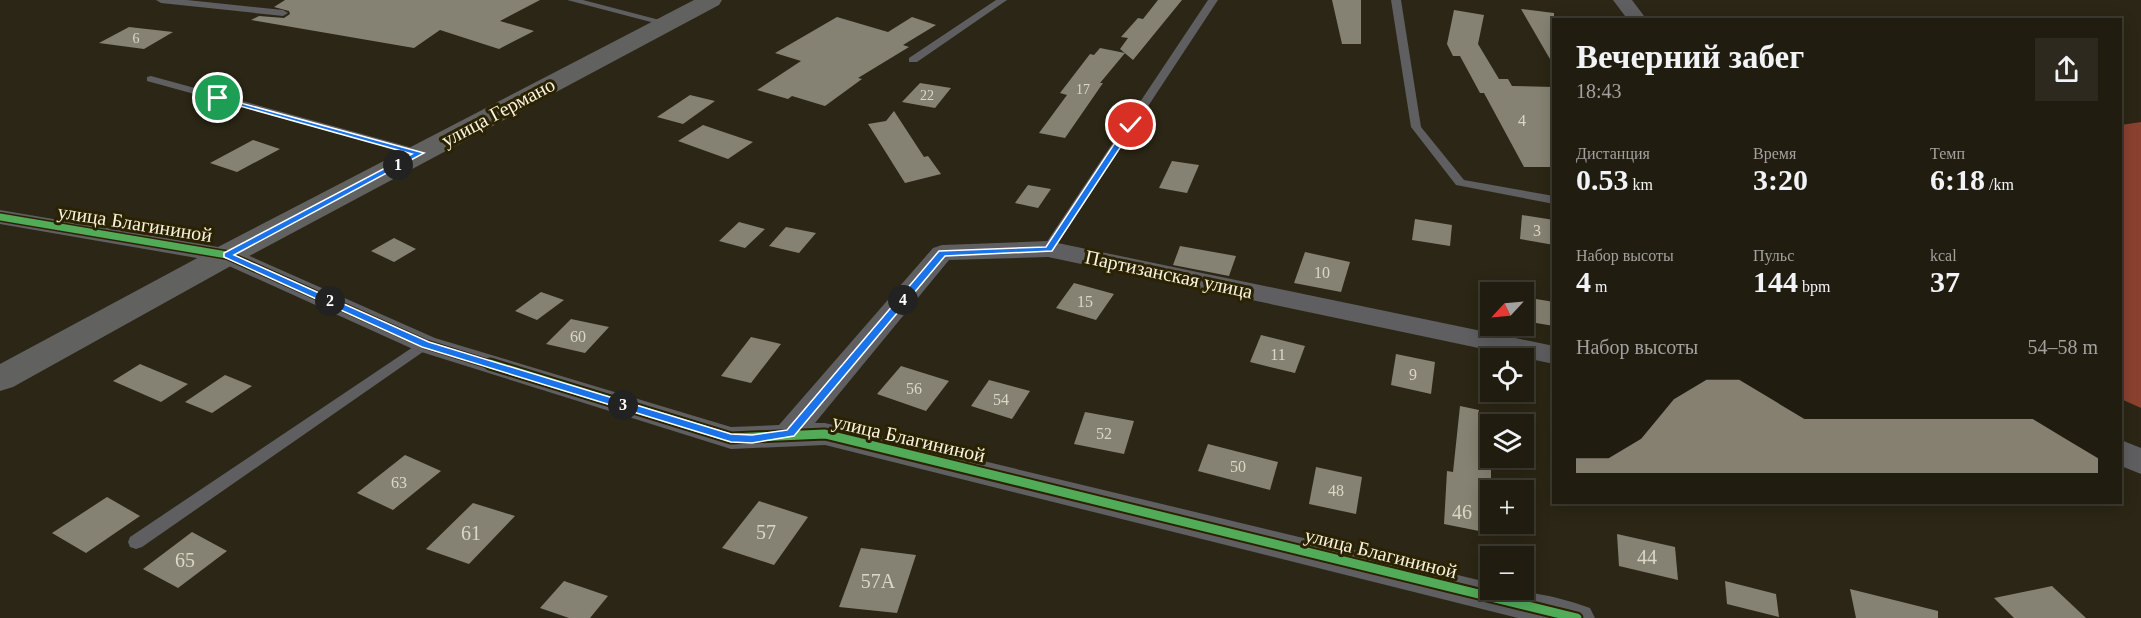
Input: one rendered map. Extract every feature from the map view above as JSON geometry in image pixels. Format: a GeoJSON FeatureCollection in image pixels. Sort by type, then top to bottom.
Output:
{"type":"FeatureCollection","features":[{"type":"Feature","properties":{"kind":"main road","name":"улица Германо"},"geometry":{"type":"LineString","coordinates":[[0,379],[227,255],[711,0]]}},
{"type":"Feature","properties":{"kind":"street"},"geometry":{"type":"LineString","coordinates":[[1622,0],[1636,18]]}},
{"type":"Feature","properties":{"kind":"street","name":"улица Благининой"},"geometry":{"type":"LineString","coordinates":[[0,217],[227,255],[425,344],[731,438],[752,439],[790,433],[825,434],[1511,610],[1577,618]]}},
{"type":"Feature","properties":{"kind":"street","name":"Партизанская улица"},"geometry":{"type":"LineString","coordinates":[[790,433],[942,253],[1048,249],[1552,355]]}},
{"type":"Feature","properties":{"kind":"street"},"geometry":{"type":"LineString","coordinates":[[2122,452],[2141,462]]}},
{"type":"Feature","properties":{"kind":"lane"},"geometry":{"type":"LineString","coordinates":[[161,0],[283,13]]}},
{"type":"Feature","properties":{"kind":"lane"},"geometry":{"type":"LineString","coordinates":[[572,0],[666,23]]}},
{"type":"Feature","properties":{"kind":"lane"},"geometry":{"type":"LineString","coordinates":[[913,60],[1002,0]]}},
{"type":"Feature","properties":{"kind":"lane"},"geometry":{"type":"LineString","coordinates":[[1048,249],[1213,0]]}},
{"type":"Feature","properties":{"kind":"lane"},"geometry":{"type":"LineString","coordinates":[[1396,0],[1416,128],[1460,183],[1552,200]]}},
{"type":"Feature","properties":{"kind":"lane"},"geometry":{"type":"LineString","coordinates":[[151,79],[420,153]]}},
{"type":"Feature","properties":{"kind":"lane"},"geometry":{"type":"LineString","coordinates":[[136,542],[425,344]]}},
{"type":"Feature","properties":{"kind":"shaded area"},"geometry":{"type":"Polygon","coordinates":[[[2141,122],[2141,408],[2122,399],[2122,125],[2141,122]]]}},
{"type":"Feature","properties":{"kind":"building"},"geometry":{"type":"Polygon","coordinates":[[[285,0],[540,0],[500,21],[534,31],[499,49],[440,30],[414,48],[251,20],[259,16],[284,18],[290,14],[289,11],[274,7],[285,0]]]}},
{"type":"Feature","properties":{"kind":"building"},"geometry":{"type":"Polygon","coordinates":[[[1158,0],[1182,0],[1133,60],[1120,49],[1128,38],[1121,37],[1138,18],[1143,19],[1158,0]]]}},
{"type":"Feature","properties":{"kind":"building"},"geometry":{"type":"Polygon","coordinates":[[[1332,0],[1361,0],[1361,44],[1342,44],[1332,0]]]}},
{"type":"Feature","properties":{"kind":"building"},"geometry":{"type":"Polygon","coordinates":[[[1521,9],[1554,13],[1552,63],[1521,9]]]}},
{"type":"Feature","properties":{"kind":"building"},"geometry":{"type":"Polygon","coordinates":[[[1454,10],[1484,15],[1478,44],[1499,79],[1508,79],[1512,86],[1552,87],[1552,167],[1524,167],[1484,93],[1480,93],[1460,56],[1453,56],[1447,44],[1454,10]]]}},
{"type":"Feature","properties":{"kind":"building"},"geometry":{"type":"Polygon","coordinates":[[[837,17],[888,32],[912,17],[936,25],[903,45],[909,47],[858,78],[862,79],[825,106],[792,96],[788,99],[757,90],[801,61],[775,53],[837,17]]]}},
{"type":"Feature","properties":{"kind":"building"},"geometry":{"type":"Polygon","coordinates":[[[129,27],[173,32],[144,49],[99,43],[129,27]]]}},
{"type":"Feature","properties":{"kind":"building"},"geometry":{"type":"Polygon","coordinates":[[[1100,48],[1125,53],[1100,83],[1103,83],[1065,138],[1039,133],[1067,95],[1060,93],[1090,54],[1094,55],[1100,48]]]}},
{"type":"Feature","properties":{"kind":"building"},"geometry":{"type":"Polygon","coordinates":[[[920,83],[951,88],[935,108],[902,102],[920,83]]]}},
{"type":"Feature","properties":{"kind":"building"},"geometry":{"type":"Polygon","coordinates":[[[690,95],[715,101],[683,124],[657,117],[690,95]]]}},
{"type":"Feature","properties":{"kind":"building"},"geometry":{"type":"Polygon","coordinates":[[[894,111],[924,157],[928,156],[941,174],[905,183],[868,124],[886,121],[894,111]]]}},
{"type":"Feature","properties":{"kind":"building"},"geometry":{"type":"Polygon","coordinates":[[[703,125],[753,142],[728,159],[678,141],[703,125]]]}},
{"type":"Feature","properties":{"kind":"building"},"geometry":{"type":"Polygon","coordinates":[[[253,140],[280,149],[237,172],[210,163],[253,140]]]}},
{"type":"Feature","properties":{"kind":"building"},"geometry":{"type":"Polygon","coordinates":[[[1172,161],[1199,165],[1187,193],[1159,188],[1172,161]]]}},
{"type":"Feature","properties":{"kind":"building"},"geometry":{"type":"Polygon","coordinates":[[[1028,185],[1051,189],[1038,208],[1015,203],[1028,185]]]}},
{"type":"Feature","properties":{"kind":"building"},"geometry":{"type":"Polygon","coordinates":[[[1522,215],[1552,220],[1552,245],[1520,239],[1522,215]]]}},
{"type":"Feature","properties":{"kind":"building"},"geometry":{"type":"Polygon","coordinates":[[[1415,219],[1452,225],[1450,246],[1412,240],[1415,219]]]}},
{"type":"Feature","properties":{"kind":"building"},"geometry":{"type":"Polygon","coordinates":[[[739,222],[765,229],[745,248],[719,241],[739,222]]]}},
{"type":"Feature","properties":{"kind":"building"},"geometry":{"type":"Polygon","coordinates":[[[786,227],[816,233],[799,253],[769,246],[786,227]]]}},
{"type":"Feature","properties":{"kind":"building"},"geometry":{"type":"Polygon","coordinates":[[[394,238],[416,249],[394,262],[371,251],[394,238]]]}},
{"type":"Feature","properties":{"kind":"building"},"geometry":{"type":"Polygon","coordinates":[[[1180,246],[1236,256],[1229,276],[1173,265],[1180,246]]]}},
{"type":"Feature","properties":{"kind":"building"},"geometry":{"type":"Polygon","coordinates":[[[1305,252],[1350,262],[1341,292],[1294,283],[1305,252]]]}},
{"type":"Feature","properties":{"kind":"building"},"geometry":{"type":"Polygon","coordinates":[[[1074,283],[1114,294],[1096,320],[1056,308],[1074,283]]]}},
{"type":"Feature","properties":{"kind":"building"},"geometry":{"type":"Polygon","coordinates":[[[541,292],[564,300],[537,320],[515,311],[541,292]]]}},
{"type":"Feature","properties":{"kind":"building"},"geometry":{"type":"Polygon","coordinates":[[[1534,299],[1552,302],[1552,326],[1534,323],[1534,299]]]}},
{"type":"Feature","properties":{"kind":"building"},"geometry":{"type":"Polygon","coordinates":[[[571,319],[609,327],[585,353],[546,344],[571,319]]]}},
{"type":"Feature","properties":{"kind":"building"},"geometry":{"type":"Polygon","coordinates":[[[1261,335],[1305,346],[1295,373],[1250,362],[1261,335]]]}},
{"type":"Feature","properties":{"kind":"building"},"geometry":{"type":"Polygon","coordinates":[[[751,337],[781,344],[751,383],[721,376],[751,337]]]}},
{"type":"Feature","properties":{"kind":"building"},"geometry":{"type":"Polygon","coordinates":[[[1396,354],[1435,362],[1431,394],[1391,385],[1396,354]]]}},
{"type":"Feature","properties":{"kind":"building"},"geometry":{"type":"Polygon","coordinates":[[[140,364],[188,384],[161,402],[113,381],[140,364]]]}},
{"type":"Feature","properties":{"kind":"building"},"geometry":{"type":"Polygon","coordinates":[[[901,366],[949,381],[926,411],[877,394],[901,366]]]}},
{"type":"Feature","properties":{"kind":"building"},"geometry":{"type":"Polygon","coordinates":[[[225,375],[252,386],[212,413],[185,402],[225,375]]]}},
{"type":"Feature","properties":{"kind":"building"},"geometry":{"type":"Polygon","coordinates":[[[989,380],[1030,391],[1012,419],[971,406],[989,380]]]}},
{"type":"Feature","properties":{"kind":"building"},"geometry":{"type":"Polygon","coordinates":[[[1460,406],[1479,410],[1480,468],[1491,468],[1491,480],[1480,480],[1479,531],[1444,524],[1447,471],[1453,472],[1460,406]]]}},
{"type":"Feature","properties":{"kind":"building"},"geometry":{"type":"Polygon","coordinates":[[[1085,412],[1134,421],[1124,454],[1074,444],[1085,412]]]}},
{"type":"Feature","properties":{"kind":"building"},"geometry":{"type":"Polygon","coordinates":[[[1208,444],[1278,462],[1270,490],[1198,471],[1208,444]]]}},
{"type":"Feature","properties":{"kind":"building"},"geometry":{"type":"Polygon","coordinates":[[[405,455],[441,471],[393,510],[357,493],[405,455]]]}},
{"type":"Feature","properties":{"kind":"building"},"geometry":{"type":"Polygon","coordinates":[[[1316,467],[1362,477],[1356,514],[1309,504],[1316,467]]]}},
{"type":"Feature","properties":{"kind":"building"},"geometry":{"type":"Polygon","coordinates":[[[107,497],[140,516],[86,553],[52,533],[107,497]]]}},
{"type":"Feature","properties":{"kind":"building"},"geometry":{"type":"Polygon","coordinates":[[[759,501],[808,517],[774,565],[722,548],[759,501]]]}},
{"type":"Feature","properties":{"kind":"building"},"geometry":{"type":"Polygon","coordinates":[[[473,503],[515,516],[469,564],[426,549],[473,503]]]}},
{"type":"Feature","properties":{"kind":"building"},"geometry":{"type":"Polygon","coordinates":[[[192,532],[227,551],[178,588],[143,569],[192,532]]]}},
{"type":"Feature","properties":{"kind":"building"},"geometry":{"type":"Polygon","coordinates":[[[1617,534],[1675,547],[1678,580],[1619,566],[1617,534]]]}},
{"type":"Feature","properties":{"kind":"building"},"geometry":{"type":"Polygon","coordinates":[[[861,548],[916,555],[897,613],[839,607],[861,548]]]}},
{"type":"Feature","properties":{"kind":"building"},"geometry":{"type":"Polygon","coordinates":[[[564,581],[608,596],[590,618],[569,618],[540,608],[564,581]]]}},
{"type":"Feature","properties":{"kind":"building"},"geometry":{"type":"Polygon","coordinates":[[[1725,581],[1776,594],[1779,617],[1727,604],[1725,581]]]}},
{"type":"Feature","properties":{"kind":"building"},"geometry":{"type":"Polygon","coordinates":[[[2052,586],[2086,618],[2014,618],[1994,598],[2052,586]]]}},
{"type":"Feature","properties":{"kind":"building"},"geometry":{"type":"Polygon","coordinates":[[[1850,589],[1938,611],[1938,618],[1856,618],[1850,589]]]}},
{"type":"Feature","properties":{"kind":"cycle path"},"geometry":{"type":"LineString","coordinates":[[0,217],[227,255],[425,344],[731,438],[825,434],[1577,618]]}},
{"type":"Feature","properties":{"kind":"route"},"geometry":{"type":"LineString","coordinates":[[218,98],[420,153],[227,255],[425,344],[731,438],[752,439],[790,433],[942,253],[1048,249],[1131,125]]}}]}
